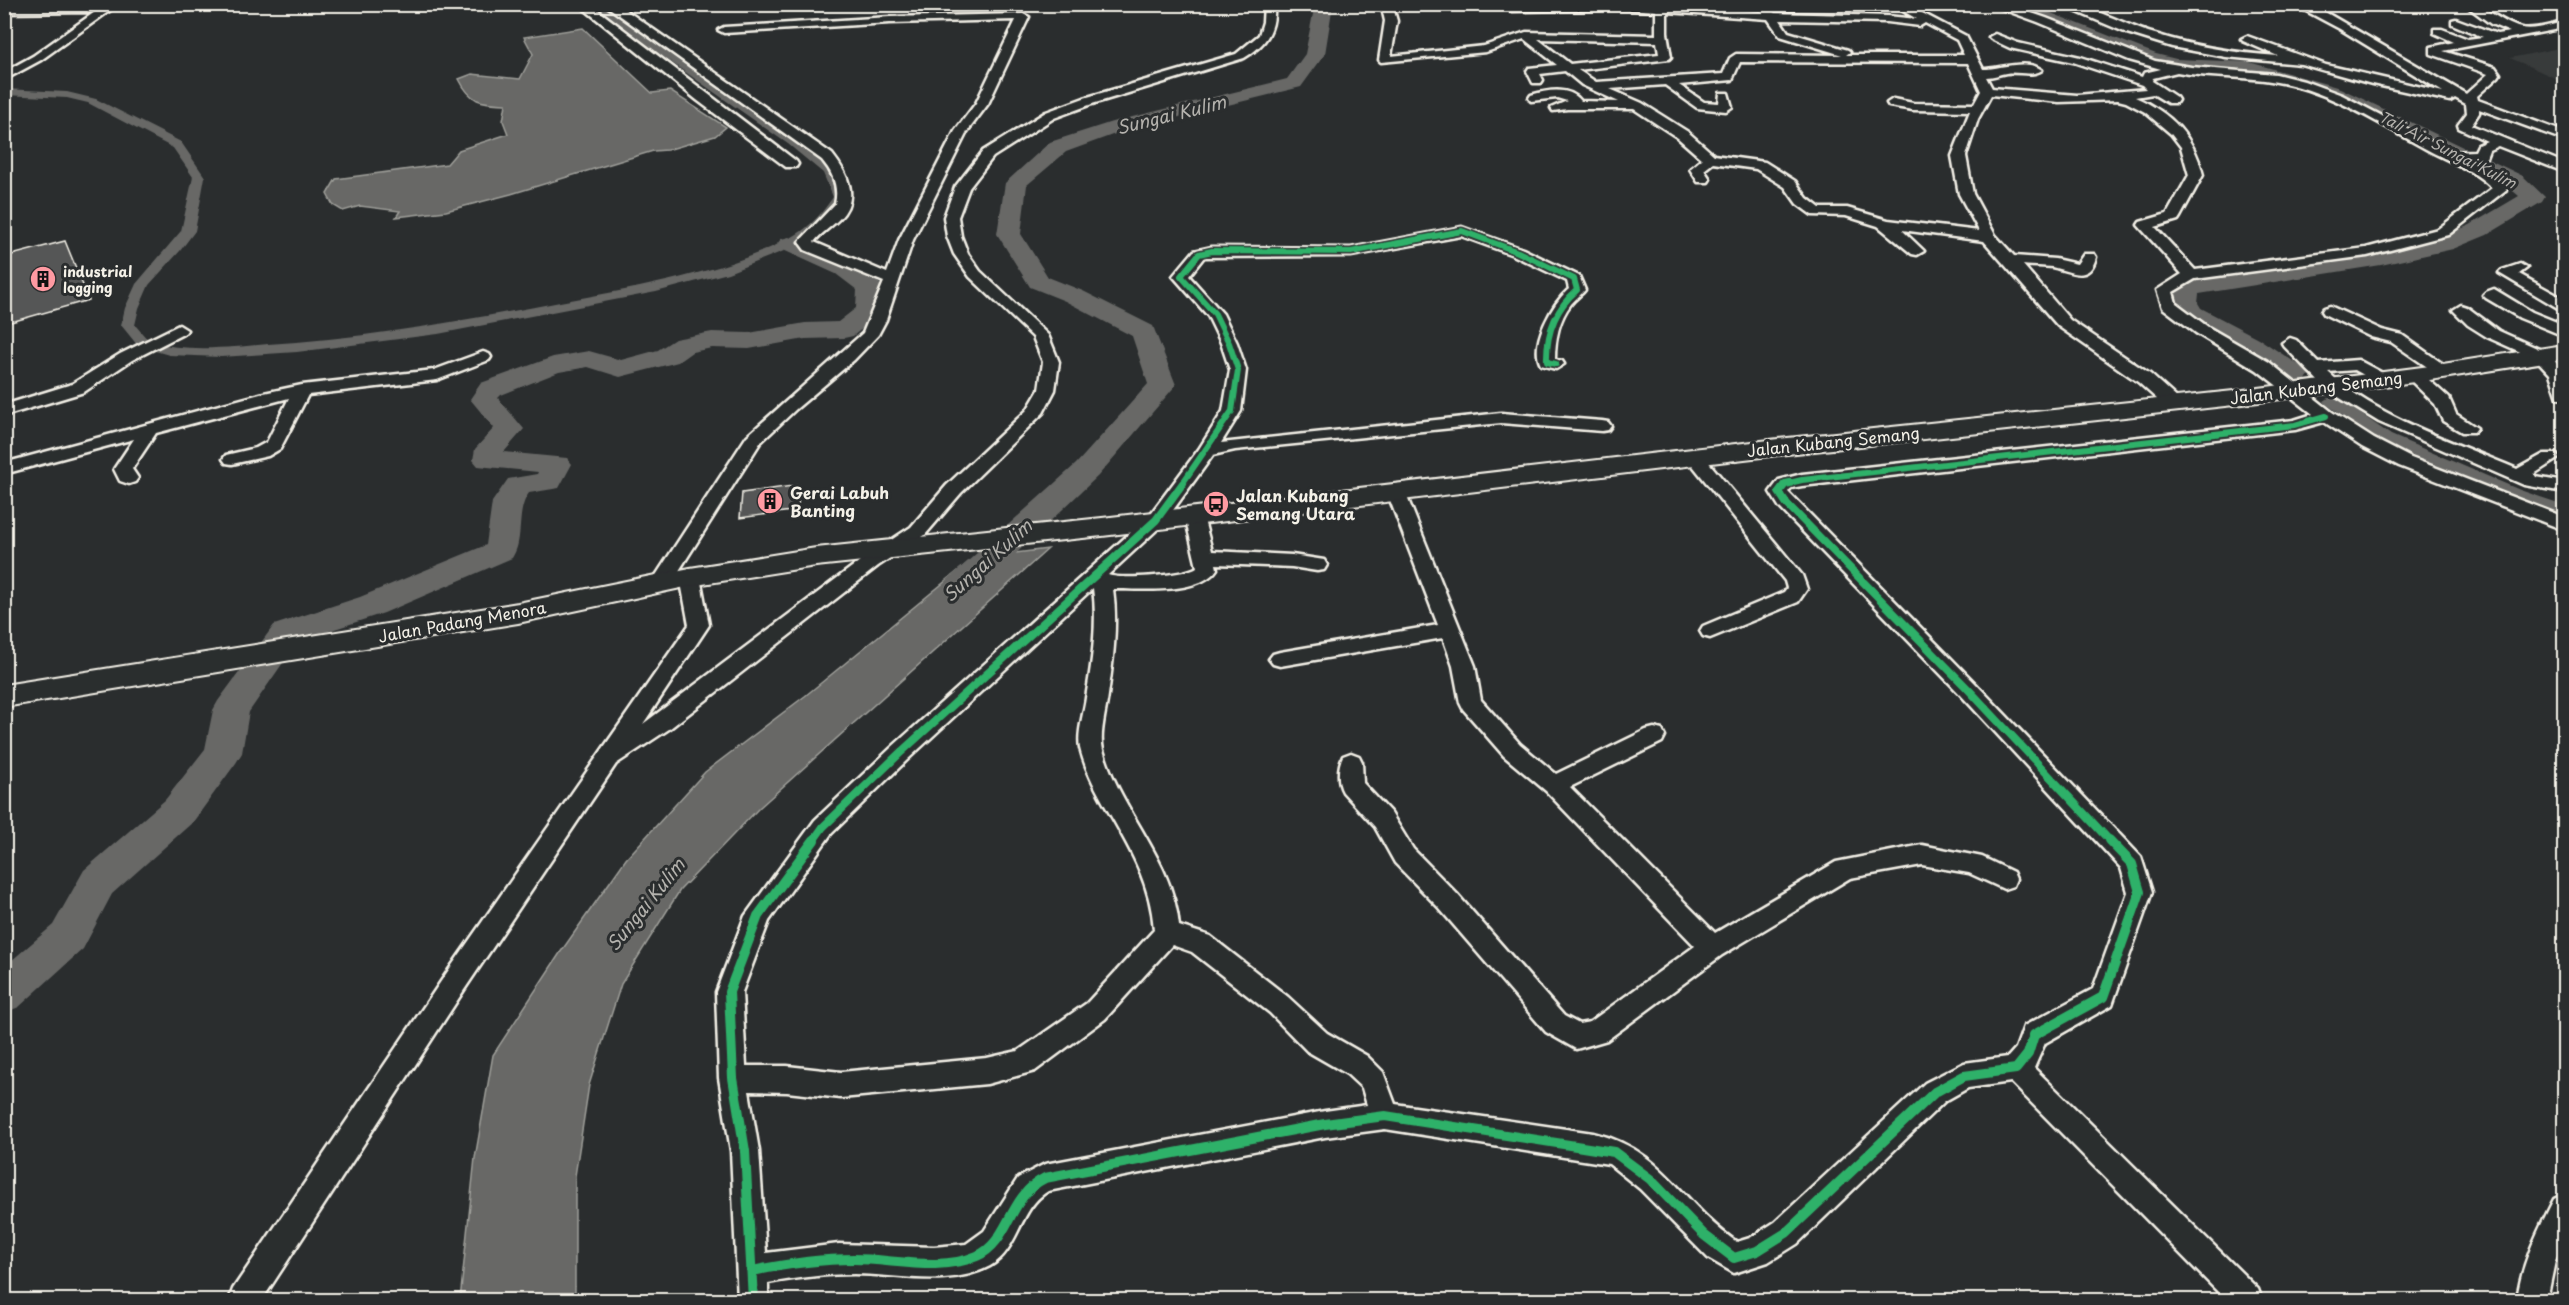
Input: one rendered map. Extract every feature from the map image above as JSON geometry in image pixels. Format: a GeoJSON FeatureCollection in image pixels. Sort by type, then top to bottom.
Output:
{"type":"FeatureCollection","features":[{"type":"Feature","properties":{"kind":"main road","name":"Jalan Kubang Semang"},"geometry":{"type":"LineString","coordinates":[[920,547],[2332,386],[2553,354]]}},
{"type":"Feature","properties":{"kind":"main road","name":"Jalan Padang Menora"},"geometry":{"type":"LineString","coordinates":[[4,696],[518,613],[690,577],[816,556],[920,547]]}},
{"type":"Feature","properties":{"kind":"street"},"geometry":{"type":"LineString","coordinates":[[583,4],[791,164]]}},
{"type":"Feature","properties":{"kind":"street"},"geometry":{"type":"LineString","coordinates":[[609,4],[827,157],[838,169],[845,195],[844,202],[841,210],[806,242],[810,247],[891,279]]}},
{"type":"Feature","properties":{"kind":"street"},"geometry":{"type":"LineString","coordinates":[[608,758],[661,723],[888,550],[918,531],[954,489],[1034,413],[1047,390],[1051,362],[1040,335],[975,274],[961,254],[954,236],[951,217],[962,187],[988,154],[1050,115],[1088,101],[1240,56],[1258,45],[1267,32],[1269,4]]}},
{"type":"Feature","properties":{"kind":"street"},"geometry":{"type":"LineString","coordinates":[[1386,4],[1391,21],[1385,60],[1486,49],[1526,35],[1662,39]]}},
{"type":"Feature","properties":{"kind":"street"},"geometry":{"type":"LineString","coordinates":[[1760,4],[1772,15],[1784,34],[1842,50],[1854,58]]}},
{"type":"Feature","properties":{"kind":"street"},"geometry":{"type":"LineString","coordinates":[[1896,4],[1929,22],[1978,37],[2036,52],[2076,59],[2150,85],[2172,100]]}},
{"type":"Feature","properties":{"kind":"street"},"geometry":{"type":"LineString","coordinates":[[1993,4],[2042,20],[2133,58],[2182,69],[2276,78],[2300,84],[2338,98],[2456,157],[2490,177],[2500,189],[2443,232],[2367,252],[2192,275],[2165,290],[2169,305],[2202,330],[2263,366],[2326,416],[2367,443],[2404,462],[2565,524]]}},
{"type":"Feature","properties":{"kind":"street"},"geometry":{"type":"LineString","coordinates":[[2063,4],[2154,38],[2215,53],[2299,62]]}},
{"type":"Feature","properties":{"kind":"street"},"geometry":{"type":"LineString","coordinates":[[2298,4],[2361,34],[2389,55],[2474,102]]}},
{"type":"Feature","properties":{"kind":"street"},"geometry":{"type":"LineString","coordinates":[[2472,5],[2495,22],[2523,32]]}},
{"type":"Feature","properties":{"kind":"street"},"geometry":{"type":"LineString","coordinates":[[1515,9],[1626,6],[1887,19],[1906,23],[1929,22]]}},
{"type":"Feature","properties":{"kind":"street"},"geometry":{"type":"LineString","coordinates":[[4,10],[110,7]]}},
{"type":"Feature","properties":{"kind":"street"},"geometry":{"type":"LineString","coordinates":[[4,77],[97,18],[110,7]]}},
{"type":"Feature","properties":{"kind":"street"},"geometry":{"type":"LineString","coordinates":[[1538,80],[1533,71],[1665,57],[1660,8]]}},
{"type":"Feature","properties":{"kind":"street"},"geometry":{"type":"LineString","coordinates":[[1703,24],[1705,18],[1714,12]]}},
{"type":"Feature","properties":{"kind":"street"},"geometry":{"type":"LineString","coordinates":[[661,583],[753,440],[870,335],[878,320],[906,240],[961,131],[982,104],[1023,17],[890,20],[724,30]]}},
{"type":"Feature","properties":{"kind":"street"},"geometry":{"type":"LineString","coordinates":[[2456,22],[2495,37]]}},
{"type":"Feature","properties":{"kind":"street"},"geometry":{"type":"LineString","coordinates":[[2565,25],[2435,49],[2435,52],[2491,70],[2494,74],[2471,95],[2474,102],[2473,114],[2464,125],[2565,168]]}},
{"type":"Feature","properties":{"kind":"street"},"geometry":{"type":"LineString","coordinates":[[1970,60],[1978,37],[2004,26]]}},
{"type":"Feature","properties":{"kind":"street"},"geometry":{"type":"LineString","coordinates":[[2438,31],[2467,42]]}},
{"type":"Feature","properties":{"kind":"street"},"geometry":{"type":"LineString","coordinates":[[1526,35],[1566,68],[1594,86],[1638,106],[1683,135],[1710,159],[1760,165],[1790,184],[1802,201],[1816,212],[1847,212],[1883,224],[1989,237]]}},
{"type":"Feature","properties":{"kind":"street"},"geometry":{"type":"LineString","coordinates":[[2247,39],[2299,62],[2329,71],[2474,102],[2565,136]]}},
{"type":"Feature","properties":{"kind":"street"},"geometry":{"type":"LineString","coordinates":[[2201,58],[2215,53]]}},
{"type":"Feature","properties":{"kind":"street"},"geometry":{"type":"LineString","coordinates":[[1594,86],[1728,77],[1736,58],[1970,60]]}},
{"type":"Feature","properties":{"kind":"street"},"geometry":{"type":"LineString","coordinates":[[2076,59],[2092,67],[2106,80]]}},
{"type":"Feature","properties":{"kind":"street"},"geometry":{"type":"LineString","coordinates":[[1970,60],[1980,73],[1987,91],[1971,118],[1959,156],[1966,194],[1989,237],[2064,323],[2144,378],[2173,404]]}},
{"type":"Feature","properties":{"kind":"street"},"geometry":{"type":"LineString","coordinates":[[1980,73],[1996,73],[2001,69],[2036,70]]}},
{"type":"Feature","properties":{"kind":"street"},"geometry":{"type":"LineString","coordinates":[[1987,91],[2070,98],[2121,97],[2149,92],[2148,76],[2161,71],[2182,69]]}},
{"type":"Feature","properties":{"kind":"street"},"geometry":{"type":"LineString","coordinates":[[1679,80],[1671,85],[1701,105],[1726,107],[1724,96]]}},
{"type":"Feature","properties":{"kind":"street"},"geometry":{"type":"LineString","coordinates":[[1535,98],[1546,94],[1567,95],[1577,106]]}},
{"type":"Feature","properties":{"kind":"street"},"geometry":{"type":"LineString","coordinates":[[2121,97],[2132,99],[2158,115],[2188,148],[2196,175],[2183,202],[2173,217],[2145,225],[2192,275]]}},
{"type":"Feature","properties":{"kind":"street"},"geometry":{"type":"LineString","coordinates":[[1893,103],[1904,106],[1941,105],[1979,108]]}},
{"type":"Feature","properties":{"kind":"street"},"geometry":{"type":"LineString","coordinates":[[1557,108],[1638,106]]}},
{"type":"Feature","properties":{"kind":"street"},"geometry":{"type":"LineString","coordinates":[[2456,157],[2481,154],[2483,148],[2497,141]]}},
{"type":"Feature","properties":{"kind":"street"},"geometry":{"type":"LineString","coordinates":[[1703,179],[1697,170],[1710,159]]}},
{"type":"Feature","properties":{"kind":"street"},"geometry":{"type":"LineString","coordinates":[[1883,224],[1904,238],[1917,251]]}},
{"type":"Feature","properties":{"kind":"street"},"geometry":{"type":"LineString","coordinates":[[753,1300],[745,1151],[733,1078],[729,992],[758,916],[823,827],[899,754],[1100,579],[1156,520],[1207,451],[1232,411],[1238,370],[1229,343],[1215,314],[1180,276],[1199,254],[1212,251],[1351,252],[1462,231],[1518,252],[1574,279],[1577,290],[1564,299],[1546,340],[1546,362],[1556,364]]}},
{"type":"Feature","properties":{"kind":"street"},"geometry":{"type":"LineString","coordinates":[[2010,261],[2055,263],[2072,269],[2080,269],[2087,264],[2089,257]]}},
{"type":"Feature","properties":{"kind":"street"},"geometry":{"type":"LineString","coordinates":[[2520,268],[2507,273],[2565,305]]}},
{"type":"Feature","properties":{"kind":"street"},"geometry":{"type":"LineString","coordinates":[[2494,294],[2491,295],[2526,315],[2565,331]]}},
{"type":"Feature","properties":{"kind":"street"},"geometry":{"type":"LineString","coordinates":[[2461,310],[2493,334],[2553,354],[2565,394]]}},
{"type":"Feature","properties":{"kind":"street"},"geometry":{"type":"LineString","coordinates":[[2330,311],[2378,334],[2396,338],[2445,371]]}},
{"type":"Feature","properties":{"kind":"street"},"geometry":{"type":"LineString","coordinates":[[4,411],[78,388],[126,357],[179,330]]}},
{"type":"Feature","properties":{"kind":"street"},"geometry":{"type":"LineString","coordinates":[[2290,343],[2332,386],[2385,418],[2530,481],[2565,487]]}},
{"type":"Feature","properties":{"kind":"street"},"geometry":{"type":"LineString","coordinates":[[4,469],[268,397],[302,390],[437,375],[483,357]]}},
{"type":"Feature","properties":{"kind":"street"},"geometry":{"type":"LineString","coordinates":[[2315,368],[2358,365],[2380,379]]}},
{"type":"Feature","properties":{"kind":"street"},"geometry":{"type":"LineString","coordinates":[[2413,375],[2443,402],[2449,417],[2468,428]]}},
{"type":"Feature","properties":{"kind":"street"},"geometry":{"type":"LineString","coordinates":[[232,459],[262,452],[274,445],[302,390]]}},
{"type":"Feature","properties":{"kind":"street"},"geometry":{"type":"LineString","coordinates":[[753,1271],[810,1262],[853,1259],[951,1262],[978,1256],[993,1245],[1017,1202],[1028,1188],[1046,1178],[1324,1124],[1385,1116],[1593,1147],[1618,1154],[1662,1191],[1717,1248],[1734,1258],[1757,1251],[1786,1233],[1935,1092],[1964,1076],[2016,1069],[2028,1054],[2034,1035],[2103,997],[2140,892],[2133,864],[1968,689],[1787,504],[1779,492],[1785,484],[1802,480],[2295,425],[2326,416]]}},
{"type":"Feature","properties":{"kind":"street"},"geometry":{"type":"LineString","coordinates":[[1207,451],[1246,444],[1501,418],[1602,426]]}},
{"type":"Feature","properties":{"kind":"street"},"geometry":{"type":"LineString","coordinates":[[129,478],[126,477],[123,469],[150,429]]}},
{"type":"Feature","properties":{"kind":"street"},"geometry":{"type":"LineString","coordinates":[[1695,457],[1795,580],[1797,589],[1791,597],[1710,631]]}},
{"type":"Feature","properties":{"kind":"street"},"geometry":{"type":"LineString","coordinates":[[2530,481],[2524,472],[2550,459]]}},
{"type":"Feature","properties":{"kind":"street"},"geometry":{"type":"LineString","coordinates":[[1396,492],[1421,561],[1464,666],[1471,703],[1512,750],[1554,785],[1713,946]]}},
{"type":"Feature","properties":{"kind":"street"},"geometry":{"type":"LineString","coordinates":[[1100,579],[1165,582],[1196,578],[1207,569],[1194,516]]}},
{"type":"Feature","properties":{"kind":"street"},"geometry":{"type":"LineString","coordinates":[[1205,557],[1292,561],[1317,565]]}},
{"type":"Feature","properties":{"kind":"street"},"geometry":{"type":"LineString","coordinates":[[244,1300],[455,982],[699,625],[690,577]]}},
{"type":"Feature","properties":{"kind":"street"},"geometry":{"type":"LineString","coordinates":[[733,1078],[787,1079],[841,1085],[987,1071],[1025,1062],[1096,1011],[1167,933],[1164,898],[1136,836],[1114,800],[1091,748],[1107,612],[1100,579]]}},
{"type":"Feature","properties":{"kind":"street"},"geometry":{"type":"LineString","coordinates":[[1280,659],[1451,630]]}},
{"type":"Feature","properties":{"kind":"street"},"geometry":{"type":"LineString","coordinates":[[1554,785],[1654,736]]}},
{"type":"Feature","properties":{"kind":"street"},"geometry":{"type":"LineString","coordinates":[[1351,762],[1351,786],[1383,820],[1404,856],[1448,901],[1555,1024],[1576,1037],[1597,1032],[1713,946],[1845,869],[1922,855],[1973,864],[2004,879]]}},
{"type":"Feature","properties":{"kind":"street"},"geometry":{"type":"LineString","coordinates":[[1167,933],[1201,944],[1279,1005],[1317,1042],[1357,1065],[1373,1080],[1385,1116]]}},
{"type":"Feature","properties":{"kind":"street"},"geometry":{"type":"LineString","coordinates":[[2016,1069],[2247,1300]]}},
{"type":"Feature","properties":{"kind":"street"},"geometry":{"type":"LineString","coordinates":[[2532,1300],[2540,1259],[2565,1209]]}},
{"type":"Feature","properties":{"kind":"shaded area"},"geometry":{"type":"Polygon","coordinates":[[[2564,47],[2564,82],[2510,58],[2564,47]]]}},
{"type":"Feature","properties":{"kind":"water"},"geometry":{"type":"Polygon","coordinates":[[[583,28],[652,93],[670,91],[726,127],[715,136],[667,150],[653,151],[446,211],[396,217],[400,211],[360,206],[343,211],[333,205],[327,194],[336,179],[447,164],[459,150],[508,134],[503,121],[506,104],[478,100],[468,93],[459,79],[472,74],[520,79],[533,54],[524,37],[583,28]]]}},
{"type":"Feature","properties":{"kind":"water"},"geometry":{"type":"Polygon","coordinates":[[[1048,549],[759,808],[680,890],[621,984],[589,1085],[575,1176],[575,1300],[460,1300],[475,1158],[493,1055],[560,953],[626,859],[705,772],[805,696],[974,558],[1048,549]]]}},
{"type":"Feature","properties":{"kind":"building","name":"industrial logging"},"geometry":{"type":"Polygon","coordinates":[[[65,241],[89,300],[4,324],[4,257],[65,241]]]}},
{"type":"Feature","properties":{"kind":"building","name":"Gerai Labuh Banting"},"geometry":{"type":"Polygon","coordinates":[[[799,485],[798,510],[740,518],[742,493],[799,485]]]}},
{"type":"Feature","properties":{"kind":"waterway"},"geometry":{"type":"LineString","coordinates":[[4,92],[67,95],[92,101],[177,145],[199,177],[193,216],[188,231],[143,284],[137,294],[128,325],[143,343],[169,350],[221,352],[297,347],[438,330],[656,288],[723,270],[789,244],[823,222],[839,197],[829,171],[792,141],[593,4]]}},
{"type":"Feature","properties":{"kind":"waterway","name":"Sungai Kulim"},"geometry":{"type":"LineString","coordinates":[[959,588],[1087,470],[1162,385],[1144,332],[1074,296],[1039,282],[1009,234],[1016,183],[1058,147],[1119,126],[1294,83],[1315,54],[1324,4]]}},
{"type":"Feature","properties":{"kind":"waterway","name":"Tali Air Sungai Kulim"},"geometry":{"type":"LineString","coordinates":[[2011,4],[2149,58],[2176,65],[2249,68],[2333,92],[2515,181],[2534,197],[2478,230],[2445,244],[2381,258],[2219,282],[2187,289],[2185,303],[2192,313],[2249,344],[2295,375]]}},
{"type":"Feature","properties":{"kind":"waterway"},"geometry":{"type":"LineString","coordinates":[[4,994],[68,937],[98,882],[179,811],[223,753],[231,710],[286,633],[372,605],[501,551],[507,502],[519,485],[548,482],[557,464],[488,460],[490,449],[510,429],[484,399],[491,389],[553,365],[589,359],[620,369],[668,356],[684,345],[712,340],[749,341],[805,331],[844,330],[869,311],[870,288],[845,269],[789,244]]}},
{"type":"Feature","properties":{"kind":"waterway","name":"Tali Air Sungai Kulim"},"geometry":{"type":"LineString","coordinates":[[2332,401],[2385,438],[2514,494],[2564,511]]}},
{"type":"Feature","properties":{"kind":"cycle path"},"geometry":{"type":"LineString","coordinates":[[753,1300],[745,1151],[733,1078],[729,992],[758,916],[823,827],[899,754],[1156,520],[1207,451],[1232,411],[1238,370],[1229,343],[1215,314],[1181,276],[1199,254],[1212,251],[1351,252],[1462,231],[1518,252],[1574,279],[1577,290],[1557,313],[1550,332],[1547,362],[1556,364]]}},
{"type":"Feature","properties":{"kind":"cycle path"},"geometry":{"type":"LineString","coordinates":[[753,1271],[839,1260],[866,1259],[934,1263],[966,1259],[979,1255],[994,1242],[1026,1190],[1045,1178],[1325,1124],[1385,1116],[1614,1152],[1636,1166],[1718,1247],[1734,1258],[1757,1251],[1786,1233],[1935,1092],[1964,1076],[2016,1069],[2028,1054],[2034,1035],[2103,997],[2140,892],[2132,864],[1968,689],[1787,504],[1779,492],[1785,484],[1802,480],[2295,425],[2326,416]]}},
{"type":"Feature","properties":{"kind":"place","name":"industrial logging"},"geometry":{"type":"Point","coordinates":[43,279]}},
{"type":"Feature","properties":{"kind":"place","name":"Gerai Labuh Banting"},"geometry":{"type":"Point","coordinates":[770,501]}},
{"type":"Feature","properties":{"kind":"place","name":"Jalan Kubang Semang Utara"},"geometry":{"type":"Point","coordinates":[1216,504]}}]}
